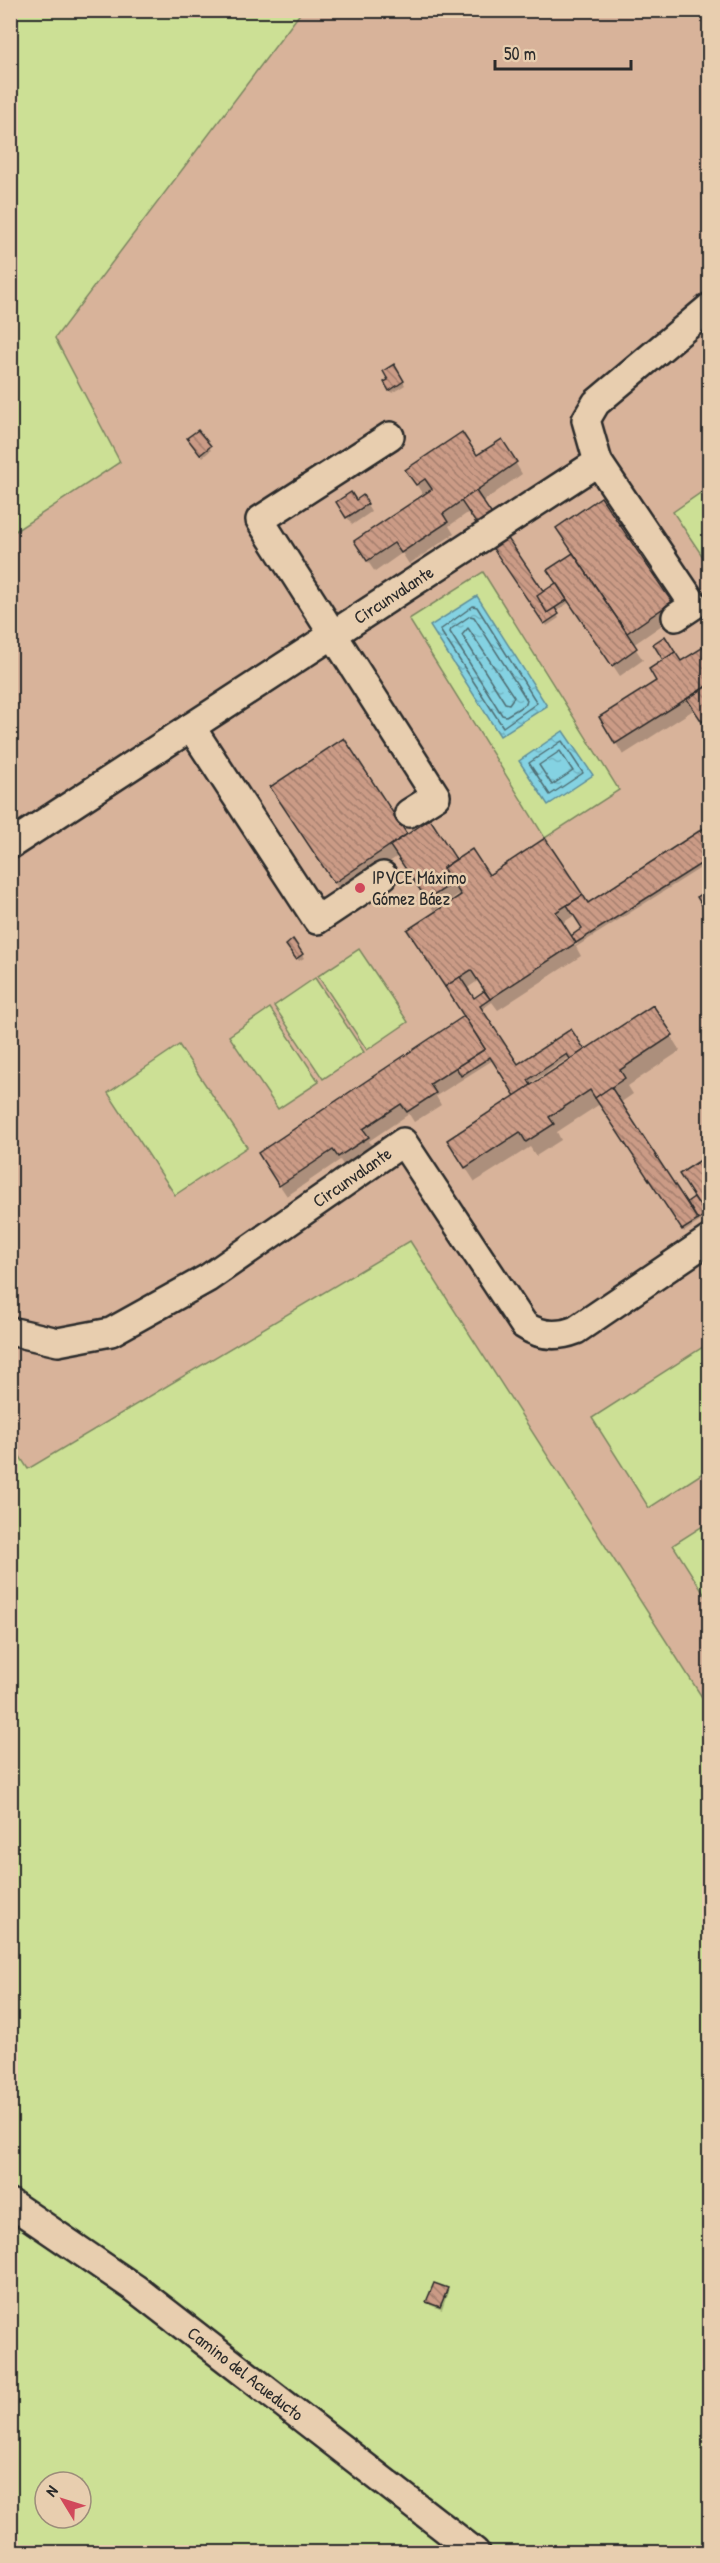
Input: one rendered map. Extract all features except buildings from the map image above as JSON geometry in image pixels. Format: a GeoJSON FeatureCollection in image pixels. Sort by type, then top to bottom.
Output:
{"type":"FeatureCollection","features":[{"type":"Feature","properties":{"kind":"street"},"geometry":{"type":"LineString","coordinates":[[676,617],[694,605],[598,462],[586,420],[596,403],[710,307]]}},
{"type":"Feature","properties":{"kind":"street"},"geometry":{"type":"LineString","coordinates":[[390,436],[260,520],[436,796],[409,813]]}},
{"type":"Feature","properties":{"kind":"street","name":"Circunvalante"},"geometry":{"type":"LineString","coordinates":[[10,845],[598,462]]}},
{"type":"Feature","properties":{"kind":"street"},"geometry":{"type":"LineString","coordinates":[[191,727],[317,920],[383,876]]}},
{"type":"Feature","properties":{"kind":"street","name":"Circunvalante"},"geometry":{"type":"LineString","coordinates":[[10,1331],[58,1342],[111,1332],[208,1278],[403,1142],[524,1324],[534,1332],[562,1335],[576,1330],[710,1239]]}},
{"type":"Feature","properties":{"kind":"street","name":"Camino del Acueducto"},"geometry":{"type":"LineString","coordinates":[[10,2203],[136,2289],[475,2553]]}},
{"type":"Feature","properties":{"kind":"shaded area","name":"IPVCE Máximo Gómez Báez"},"geometry":{"type":"Polygon","coordinates":[[[302,11],[709,11],[709,1708],[410,1241],[28,1469],[11,1441],[11,534],[120,462],[55,338],[302,11]]]}},
{"type":"Feature","properties":{"kind":"green space"},"geometry":{"type":"Polygon","coordinates":[[[11,10],[302,11],[55,338],[120,462],[11,534],[11,10]]]}},
{"type":"Feature","properties":{"kind":"green space"},"geometry":{"type":"Polygon","coordinates":[[[709,487],[709,566],[673,512],[709,487]]]}},
{"type":"Feature","properties":{"kind":"green space"},"geometry":{"type":"Polygon","coordinates":[[[483,572],[619,790],[545,838],[409,619],[483,572]]]}},
{"type":"Feature","properties":{"kind":"green space"},"geometry":{"type":"Polygon","coordinates":[[[359,949],[408,1022],[367,1050],[318,976],[359,949]]]}},
{"type":"Feature","properties":{"kind":"green space"},"geometry":{"type":"Polygon","coordinates":[[[315,978],[364,1052],[323,1079],[274,1006],[315,978]]]}},
{"type":"Feature","properties":{"kind":"green space"},"geometry":{"type":"Polygon","coordinates":[[[270,1008],[319,1082],[278,1109],[229,1036],[270,1008]]]}},
{"type":"Feature","properties":{"kind":"green space"},"geometry":{"type":"Polygon","coordinates":[[[179,1045],[247,1147],[175,1195],[108,1093],[179,1045]]]}},
{"type":"Feature","properties":{"kind":"green space"},"geometry":{"type":"Polygon","coordinates":[[[410,1241],[709,1708],[709,2552],[11,2552],[10,1441],[28,1469],[410,1241]]]}},
{"type":"Feature","properties":{"kind":"green space"},"geometry":{"type":"Polygon","coordinates":[[[709,1343],[709,1469],[649,1508],[592,1418],[709,1343]]]}},
{"type":"Feature","properties":{"kind":"green space"},"geometry":{"type":"Polygon","coordinates":[[[709,1522],[709,1602],[673,1545],[709,1522]]]}},
{"type":"Feature","properties":{"kind":"water"},"geometry":{"type":"Polygon","coordinates":[[[477,596],[547,706],[500,736],[430,626],[477,596]]]}},
{"type":"Feature","properties":{"kind":"water"},"geometry":{"type":"Polygon","coordinates":[[[563,731],[593,775],[548,805],[519,761],[563,731]]]}},
{"type":"Feature","properties":{"kind":"place","name":"IPVCE Máximo Gómez Báez"},"geometry":{"type":"Point","coordinates":[360,888]}}]}
